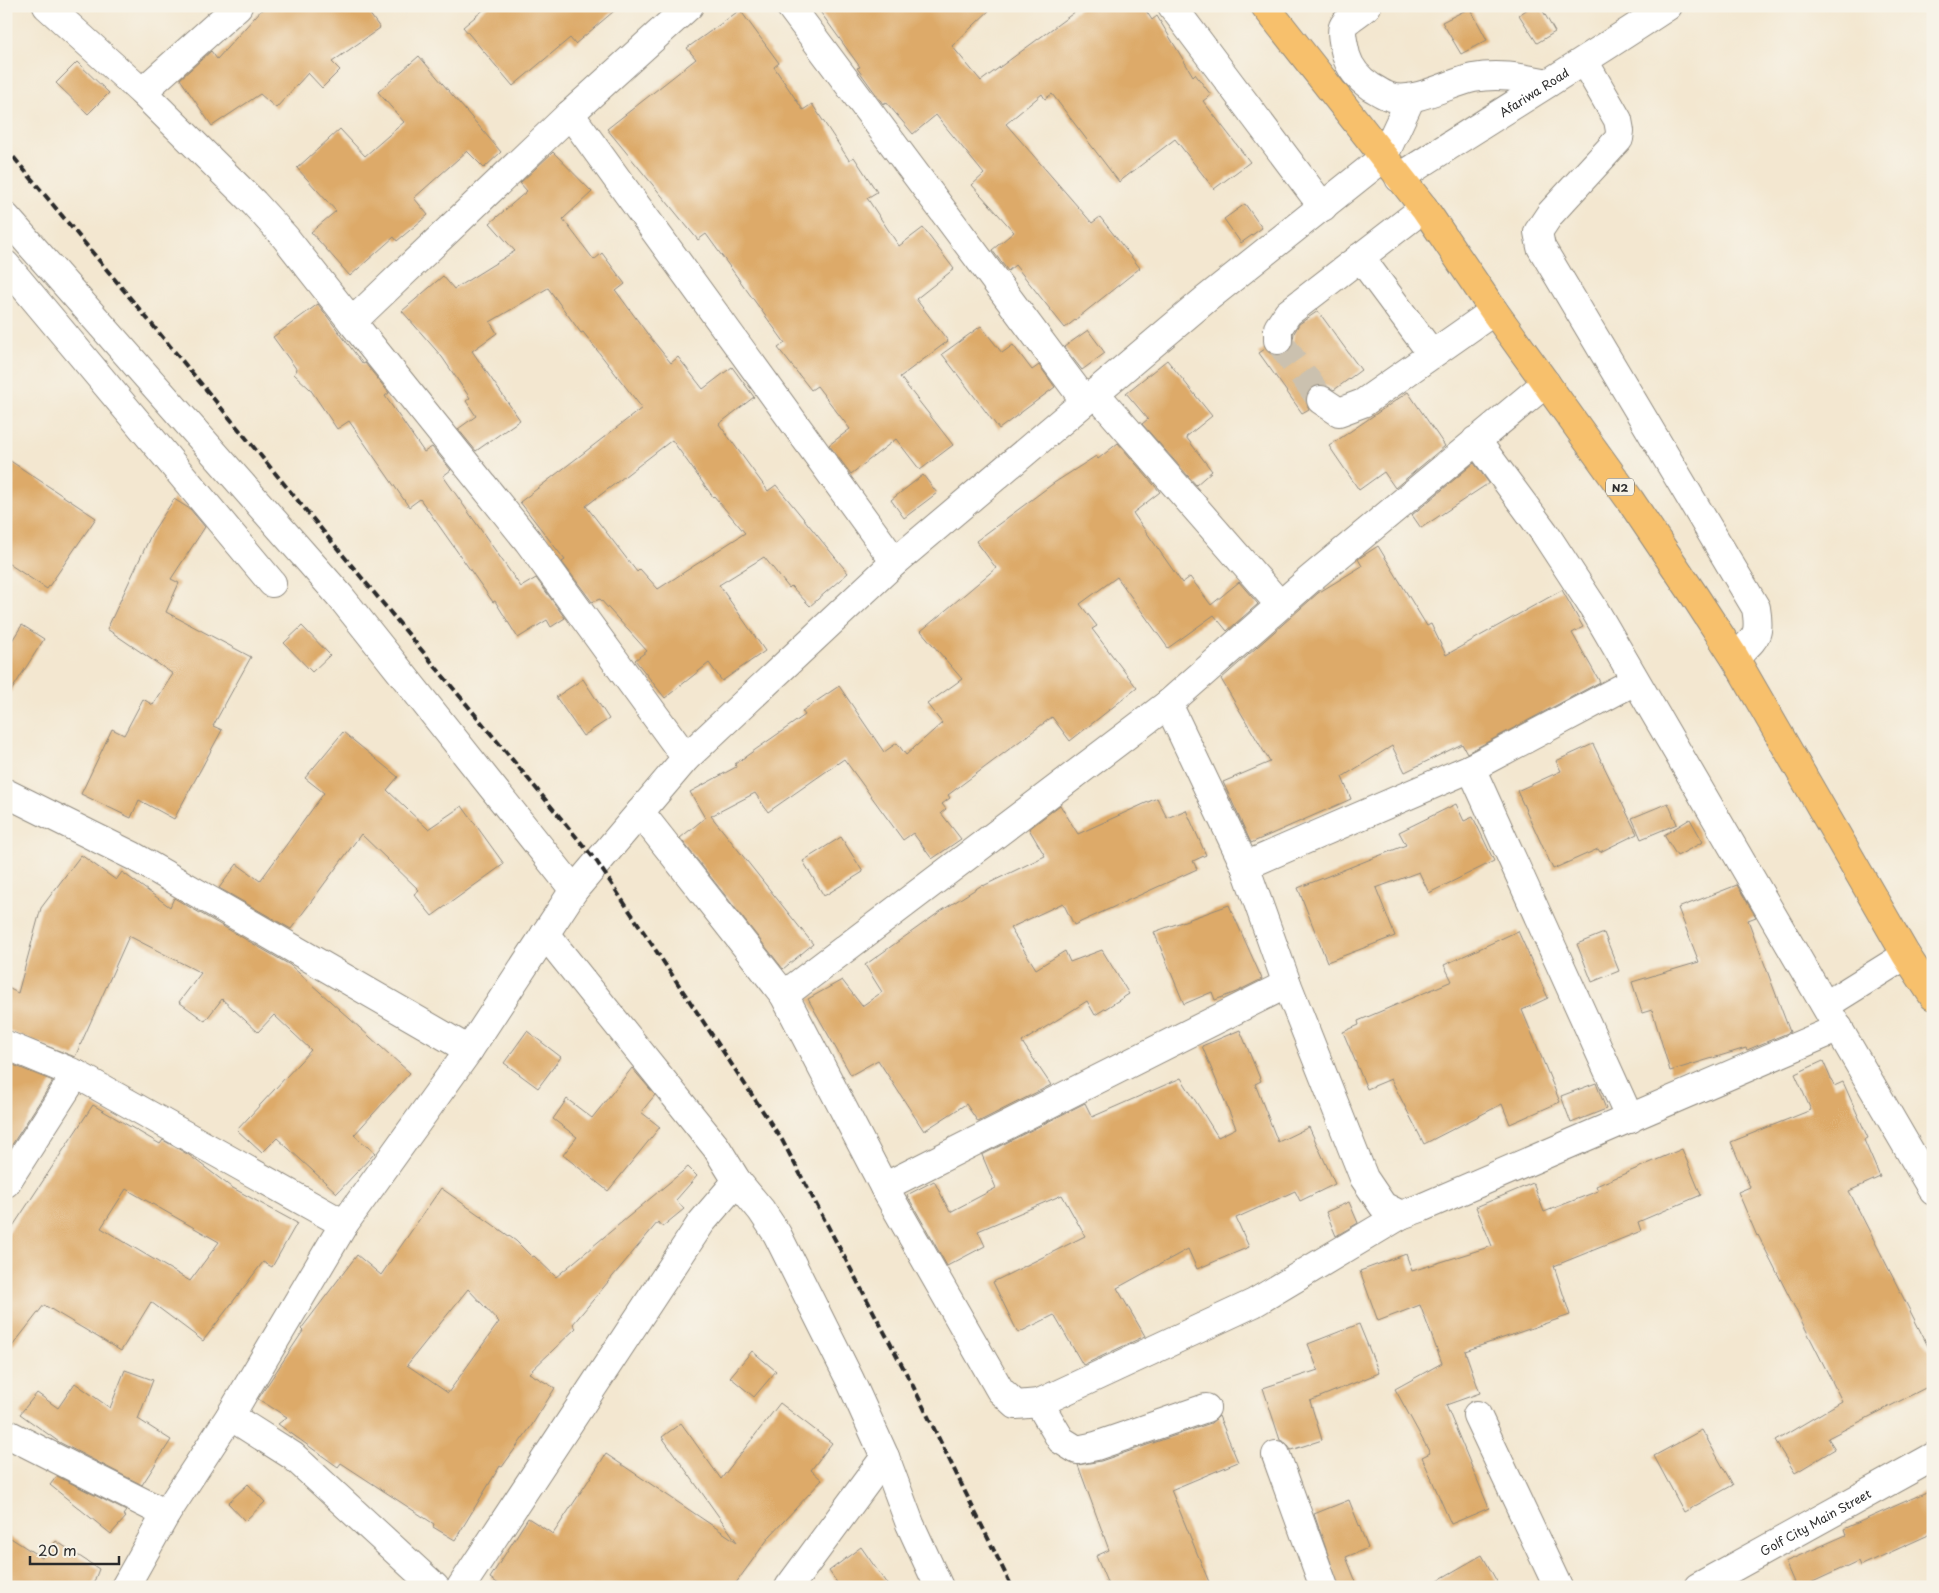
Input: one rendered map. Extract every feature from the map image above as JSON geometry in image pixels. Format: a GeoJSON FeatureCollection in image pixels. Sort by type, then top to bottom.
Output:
{"type":"FeatureCollection","features":[{"type":"Feature","properties":{"kind":"highway","name":"N2"},"geometry":{"type":"LineString","coordinates":[[1265,6],[1424,208],[1494,311],[1630,500],[1735,658],[1906,955],[1933,996]]}},
{"type":"Feature","properties":{"kind":"street"},"geometry":{"type":"LineString","coordinates":[[47,6],[142,92],[254,203],[285,237],[528,541],[686,758]]}},
{"type":"Feature","properties":{"kind":"street"},"geometry":{"type":"LineString","coordinates":[[142,92],[238,6]]}},
{"type":"Feature","properties":{"kind":"street"},"geometry":{"type":"LineString","coordinates":[[352,322],[570,114],[689,6]]}},
{"type":"Feature","properties":{"kind":"street"},"geometry":{"type":"LineString","coordinates":[[790,6],[1090,397],[1280,605]]}},
{"type":"Feature","properties":{"kind":"street"},"geometry":{"type":"LineString","coordinates":[[1172,6],[1324,207]]}},
{"type":"Feature","properties":{"kind":"street"},"geometry":{"type":"LineString","coordinates":[[1367,6],[1346,22],[1341,31],[1348,64],[1364,82],[1390,97],[1411,98],[1473,78],[1510,75],[1548,84]]}},
{"type":"Feature","properties":{"kind":"street","name":"Afariwa Road"},"geometry":{"type":"LineString","coordinates":[[125,1587],[166,1514],[230,1416],[344,1224],[469,1050],[574,890],[686,758],[895,562],[1205,300],[1324,207],[1391,168],[1483,123],[1548,84],[1668,6]]}},
{"type":"Feature","properties":{"kind":"street"},"geometry":{"type":"LineString","coordinates":[[1584,61],[1618,120],[1619,139],[1550,214],[1538,232],[1541,247],[1756,608],[1759,626],[1756,636],[1735,658]]}},
{"type":"Feature","properties":{"kind":"street"},"geometry":{"type":"LineString","coordinates":[[1391,168],[1411,98]]}},
{"type":"Feature","properties":{"kind":"street"},"geometry":{"type":"LineString","coordinates":[[570,114],[895,562]]}},
{"type":"Feature","properties":{"kind":"street"},"geometry":{"type":"LineString","coordinates":[[1278,340],[1278,328],[1288,313],[1424,208]]}},
{"type":"Feature","properties":{"kind":"street"},"geometry":{"type":"LineString","coordinates":[[6,217],[340,596],[574,890]]}},
{"type":"Feature","properties":{"kind":"street"},"geometry":{"type":"LineString","coordinates":[[1360,257],[1432,354]]}},
{"type":"Feature","properties":{"kind":"street"},"geometry":{"type":"LineString","coordinates":[[6,265],[272,583]]}},
{"type":"Feature","properties":{"kind":"street"},"geometry":{"type":"LineString","coordinates":[[1321,400],[1339,412],[1363,403],[1494,311]]}},
{"type":"Feature","properties":{"kind":"street"},"geometry":{"type":"LineString","coordinates":[[784,995],[1168,704],[1280,605],[1546,383]]}},
{"type":"Feature","properties":{"kind":"street"},"geometry":{"type":"LineString","coordinates":[[1476,440],[1549,540],[1593,607],[1933,1191]]}},
{"type":"Feature","properties":{"kind":"street"},"geometry":{"type":"LineString","coordinates":[[1245,866],[1471,768],[1635,681]]}},
{"type":"Feature","properties":{"kind":"street"},"geometry":{"type":"LineString","coordinates":[[1168,704],[1245,866],[1287,984],[1364,1178],[1383,1206],[1400,1215]]}},
{"type":"Feature","properties":{"kind":"street"},"geometry":{"type":"LineString","coordinates":[[1471,768],[1630,1118]]}},
{"type":"Feature","properties":{"kind":"street"},"geometry":{"type":"LineString","coordinates":[[6,793],[133,856],[469,1050]]}},
{"type":"Feature","properties":{"kind":"street"},"geometry":{"type":"LineString","coordinates":[[640,812],[784,995],[884,1186],[1000,1390],[1016,1405],[1039,1403],[1254,1303],[1400,1215],[1423,1207],[1839,1028]]}},
{"type":"Feature","properties":{"kind":"street"},"geometry":{"type":"LineString","coordinates":[[545,934],[716,1148],[777,1234],[886,1457],[910,1524],[938,1587]]}},
{"type":"Feature","properties":{"kind":"street"},"geometry":{"type":"LineString","coordinates":[[1826,1005],[1906,955]]}},
{"type":"Feature","properties":{"kind":"street"},"geometry":{"type":"LineString","coordinates":[[884,1186],[1287,984]]}},
{"type":"Feature","properties":{"kind":"street"},"geometry":{"type":"LineString","coordinates":[[6,1045],[76,1074],[344,1224]]}},
{"type":"Feature","properties":{"kind":"street"},"geometry":{"type":"LineString","coordinates":[[6,1183],[76,1074]]}},
{"type":"Feature","properties":{"kind":"street"},"geometry":{"type":"LineString","coordinates":[[461,1587],[701,1223],[737,1180]]}},
{"type":"Feature","properties":{"kind":"street"},"geometry":{"type":"LineString","coordinates":[[1039,1403],[1061,1440],[1077,1450],[1096,1446],[1206,1408]]}},
{"type":"Feature","properties":{"kind":"street"},"geometry":{"type":"LineString","coordinates":[[1477,1415],[1558,1587]]}},
{"type":"Feature","properties":{"kind":"street"},"geometry":{"type":"LineString","coordinates":[[230,1416],[293,1456],[435,1587]]}},
{"type":"Feature","properties":{"kind":"street"},"geometry":{"type":"LineString","coordinates":[[6,1433],[166,1514]]}},
{"type":"Feature","properties":{"kind":"street"},"geometry":{"type":"LineString","coordinates":[[1276,1455],[1324,1587]]}},
{"type":"Feature","properties":{"kind":"street"},"geometry":{"type":"LineString","coordinates":[[789,1587],[886,1457]]}},
{"type":"Feature","properties":{"kind":"street","name":"Golf City Main Street"},"geometry":{"type":"LineString","coordinates":[[1698,1587],[1933,1457]]}},
{"type":"Feature","properties":{"kind":"building"},"geometry":{"type":"Polygon","coordinates":[[[265,6],[364,6],[380,28],[332,62],[340,70],[322,88],[308,73],[276,108],[260,94],[212,126],[180,79],[211,51],[217,59],[265,6]]]}},
{"type":"Feature","properties":{"kind":"building"},"geometry":{"type":"Polygon","coordinates":[[[488,6],[620,6],[575,44],[570,38],[513,86],[463,27],[488,6]]]}},
{"type":"Feature","properties":{"kind":"building"},"geometry":{"type":"Polygon","coordinates":[[[816,6],[994,6],[952,46],[981,81],[1083,6],[1143,6],[1152,20],[1157,16],[1193,76],[1195,74],[1211,95],[1203,101],[1250,162],[1214,189],[1175,139],[1119,182],[1052,94],[1045,99],[1042,94],[1006,124],[1092,223],[1100,217],[1140,268],[1065,328],[1015,265],[1008,271],[992,250],[1014,232],[972,185],[984,174],[936,115],[913,134],[886,102],[883,104],[857,68],[860,67],[816,6]]]}},
{"type":"Feature","properties":{"kind":"building"},"geometry":{"type":"Polygon","coordinates":[[[1532,6],[1540,6],[1555,32],[1537,43],[1519,15],[1532,6]]]}},
{"type":"Feature","properties":{"kind":"building"},"geometry":{"type":"Polygon","coordinates":[[[1470,8],[1487,40],[1461,54],[1442,22],[1470,8]]]}},
{"type":"Feature","properties":{"kind":"building"},"geometry":{"type":"Polygon","coordinates":[[[740,10],[779,63],[774,67],[803,110],[812,104],[849,160],[854,157],[877,192],[867,198],[899,246],[923,228],[954,269],[916,299],[948,341],[900,377],[953,445],[920,470],[896,439],[851,474],[829,445],[850,429],[817,386],[811,390],[778,348],[785,343],[706,234],[698,240],[607,129],[696,59],[687,48],[740,10]]]}},
{"type":"Feature","properties":{"kind":"building"},"geometry":{"type":"Polygon","coordinates":[[[419,56],[501,152],[484,168],[467,151],[414,198],[428,215],[397,241],[394,237],[350,276],[311,232],[336,211],[297,168],[340,129],[365,156],[404,122],[378,92],[419,56]]]}},
{"type":"Feature","properties":{"kind":"building"},"geometry":{"type":"Polygon","coordinates":[[[77,62],[109,93],[88,114],[56,83],[77,62]]]}},
{"type":"Feature","properties":{"kind":"building"},"geometry":{"type":"Polygon","coordinates":[[[553,152],[592,192],[563,219],[594,260],[602,253],[625,284],[616,291],[671,363],[678,357],[703,389],[732,367],[754,397],[719,424],[768,491],[776,485],[848,573],[810,606],[791,586],[789,588],[764,557],[719,585],[765,651],[722,681],[709,663],[665,698],[635,660],[647,651],[600,599],[592,602],[562,562],[565,560],[520,502],[642,408],[583,332],[581,333],[548,288],[490,322],[497,333],[472,351],[520,420],[476,451],[458,429],[476,416],[466,401],[470,398],[442,357],[402,311],[443,276],[454,289],[515,251],[490,223],[527,191],[520,183],[553,152]],[[672,440],[586,506],[637,572],[640,569],[658,589],[745,533],[713,497],[672,440]]]}},
{"type":"Feature","properties":{"kind":"building"},"geometry":{"type":"Polygon","coordinates":[[[1245,204],[1262,228],[1241,243],[1224,219],[1245,204]]]}},
{"type":"Feature","properties":{"kind":"building"},"geometry":{"type":"Polygon","coordinates":[[[318,304],[363,364],[365,363],[389,393],[385,396],[424,452],[432,447],[451,470],[443,476],[521,587],[536,578],[565,618],[551,627],[547,620],[518,638],[495,601],[493,602],[420,499],[409,507],[349,421],[337,429],[310,389],[294,374],[297,370],[273,337],[318,304]]]}},
{"type":"Feature","properties":{"kind":"building"},"geometry":{"type":"Polygon","coordinates":[[[1318,311],[1361,370],[1334,390],[1322,384],[1314,386],[1308,391],[1306,399],[1309,409],[1302,413],[1259,353],[1265,349],[1271,354],[1278,356],[1286,353],[1292,347],[1294,333],[1299,324],[1318,311]]]}},
{"type":"Feature","properties":{"kind":"building"},"geometry":{"type":"Polygon","coordinates":[[[981,326],[1002,353],[1013,345],[1032,370],[1039,365],[1055,387],[999,429],[942,354],[981,326]]]}},
{"type":"Feature","properties":{"kind":"building"},"geometry":{"type":"Polygon","coordinates":[[[1088,330],[1105,353],[1082,370],[1064,347],[1088,330]]]}},
{"type":"Feature","properties":{"kind":"building"},"geometry":{"type":"Polygon","coordinates":[[[1167,360],[1212,416],[1186,437],[1212,471],[1196,485],[1142,424],[1148,419],[1126,393],[1167,360]]]}},
{"type":"Feature","properties":{"kind":"building"},"geometry":{"type":"Polygon","coordinates":[[[1408,392],[1445,446],[1395,488],[1384,472],[1359,490],[1329,446],[1408,392]]]}},
{"type":"Feature","properties":{"kind":"building"},"geometry":{"type":"Polygon","coordinates":[[[1118,443],[1160,492],[1133,513],[1182,583],[1190,577],[1211,605],[1239,582],[1258,604],[1227,631],[1214,615],[1168,648],[1117,577],[1080,604],[1097,626],[1092,629],[1137,688],[1070,741],[1052,717],[948,795],[950,798],[942,804],[946,809],[941,813],[961,839],[932,859],[913,833],[903,840],[844,759],[768,812],[755,793],[711,816],[813,944],[783,969],[680,838],[705,818],[690,792],[736,767],[735,764],[805,715],[802,711],[839,686],[884,752],[897,743],[906,755],[942,723],[927,704],[962,679],[921,631],[996,568],[976,541],[1054,483],[1096,456],[1098,459],[1118,443]]]}},
{"type":"Feature","properties":{"kind":"building"},"geometry":{"type":"Polygon","coordinates":[[[6,458],[96,518],[47,589],[6,562],[6,458]]]}},
{"type":"Feature","properties":{"kind":"building"},"geometry":{"type":"Polygon","coordinates":[[[1474,463],[1489,483],[1421,528],[1412,515],[1474,463]]]}},
{"type":"Feature","properties":{"kind":"building"},"geometry":{"type":"Polygon","coordinates":[[[923,475],[937,493],[904,518],[891,500],[923,475]]]}},
{"type":"Feature","properties":{"kind":"building"},"geometry":{"type":"Polygon","coordinates":[[[174,499],[190,509],[205,527],[171,579],[179,583],[166,612],[251,657],[213,726],[222,730],[174,819],[139,800],[131,818],[81,794],[112,729],[124,735],[143,699],[153,705],[173,674],[107,629],[152,533],[174,499]]]}},
{"type":"Feature","properties":{"kind":"building"},"geometry":{"type":"Polygon","coordinates":[[[1378,546],[1427,626],[1431,624],[1446,655],[1562,590],[1583,627],[1572,633],[1600,682],[1467,753],[1462,744],[1405,772],[1392,746],[1342,777],[1351,799],[1251,843],[1223,782],[1270,762],[1221,679],[1318,593],[1362,566],[1358,559],[1378,546]]]}},
{"type":"Feature","properties":{"kind":"building"},"geometry":{"type":"Polygon","coordinates":[[[22,625],[44,639],[6,699],[6,650],[22,625]]]}},
{"type":"Feature","properties":{"kind":"building"},"geometry":{"type":"Polygon","coordinates":[[[302,626],[330,655],[312,672],[284,643],[302,626]]]}},
{"type":"Feature","properties":{"kind":"building"},"geometry":{"type":"Polygon","coordinates":[[[583,679],[609,719],[583,736],[556,697],[583,679]]]}},
{"type":"Feature","properties":{"kind":"building"},"geometry":{"type":"Polygon","coordinates":[[[343,732],[398,777],[387,790],[428,829],[462,806],[504,864],[432,916],[414,894],[419,890],[361,834],[291,929],[219,888],[237,864],[260,881],[324,793],[305,778],[343,732]]]}},
{"type":"Feature","properties":{"kind":"building"},"geometry":{"type":"Polygon","coordinates":[[[1593,744],[1637,834],[1600,852],[1598,849],[1553,869],[1517,791],[1561,771],[1556,761],[1593,744]]]}},
{"type":"Feature","properties":{"kind":"building"},"geometry":{"type":"Polygon","coordinates":[[[1157,798],[1167,818],[1186,810],[1206,855],[1193,861],[1197,869],[1074,925],[1063,903],[1010,928],[1036,969],[1065,951],[1070,962],[1102,950],[1129,994],[1095,1015],[1087,1001],[1022,1042],[1051,1085],[978,1122],[966,1104],[924,1131],[878,1060],[851,1075],[808,999],[842,980],[862,1006],[882,992],[865,965],[941,911],[982,885],[1045,856],[1029,829],[1060,805],[1078,834],[1157,798]]]}},
{"type":"Feature","properties":{"kind":"building"},"geometry":{"type":"Polygon","coordinates":[[[1668,803],[1677,824],[1641,839],[1632,818],[1668,803]]]}},
{"type":"Feature","properties":{"kind":"building"},"geometry":{"type":"Polygon","coordinates":[[[1456,804],[1464,821],[1473,817],[1494,861],[1429,893],[1419,872],[1376,888],[1395,936],[1327,962],[1298,888],[1406,845],[1399,832],[1456,804]]]}},
{"type":"Feature","properties":{"kind":"building"},"geometry":{"type":"Polygon","coordinates":[[[1690,819],[1703,842],[1677,856],[1664,835],[1690,819]]]}},
{"type":"Feature","properties":{"kind":"building"},"geometry":{"type":"Polygon","coordinates":[[[841,837],[863,872],[824,896],[803,861],[841,837]]]}},
{"type":"Feature","properties":{"kind":"building"},"geometry":{"type":"Polygon","coordinates":[[[81,855],[116,880],[122,872],[170,907],[174,898],[290,965],[410,1073],[354,1135],[375,1153],[337,1193],[277,1138],[262,1153],[237,1130],[311,1050],[274,1015],[258,1032],[222,999],[205,1021],[179,1002],[201,973],[129,936],[75,1057],[6,1030],[6,987],[18,993],[41,908],[81,855]]]}},
{"type":"Feature","properties":{"kind":"building"},"geometry":{"type":"Polygon","coordinates":[[[1737,885],[1756,917],[1748,920],[1790,1032],[1747,1050],[1746,1048],[1670,1071],[1652,1010],[1642,1013],[1632,982],[1699,962],[1678,908],[1737,885]]]}},
{"type":"Feature","properties":{"kind":"building"},"geometry":{"type":"Polygon","coordinates":[[[1229,905],[1262,979],[1215,1000],[1212,992],[1184,1004],[1154,932],[1229,905]]]}},
{"type":"Feature","properties":{"kind":"building"},"geometry":{"type":"Polygon","coordinates":[[[1518,931],[1548,998],[1522,1010],[1560,1102],[1510,1124],[1502,1104],[1424,1144],[1391,1079],[1367,1089],[1343,1032],[1359,1025],[1358,1021],[1452,981],[1444,965],[1518,931]]]}},
{"type":"Feature","properties":{"kind":"building"},"geometry":{"type":"Polygon","coordinates":[[[1604,933],[1619,971],[1592,982],[1577,944],[1604,933]]]}},
{"type":"Feature","properties":{"kind":"building"},"geometry":{"type":"Polygon","coordinates":[[[1240,1030],[1261,1081],[1255,1084],[1278,1142],[1309,1127],[1335,1184],[1300,1201],[1295,1191],[1236,1218],[1249,1247],[1197,1269],[1188,1249],[1117,1288],[1145,1336],[1083,1365],[1054,1315],[1018,1333],[993,1282],[1085,1236],[1062,1195],[978,1231],[985,1246],[947,1266],[907,1195],[934,1181],[950,1212],[996,1188],[982,1155],[1085,1103],[1092,1117],[1181,1078],[1218,1137],[1236,1128],[1202,1046],[1240,1030]]]}},
{"type":"Feature","properties":{"kind":"building"},"geometry":{"type":"Polygon","coordinates":[[[527,1031],[561,1057],[538,1088],[504,1063],[527,1031]]]}},
{"type":"Feature","properties":{"kind":"building"},"geometry":{"type":"Polygon","coordinates":[[[1823,1061],[1834,1086],[1843,1082],[1868,1138],[1864,1140],[1880,1177],[1849,1191],[1933,1356],[1933,1384],[1828,1438],[1835,1449],[1795,1473],[1775,1441],[1842,1401],[1757,1236],[1738,1192],[1750,1187],[1731,1142],[1811,1110],[1795,1074],[1823,1061]]]}},
{"type":"Feature","properties":{"kind":"building"},"geometry":{"type":"Polygon","coordinates":[[[6,1062],[53,1081],[6,1154],[6,1062]]]}},
{"type":"Feature","properties":{"kind":"building"},"geometry":{"type":"Polygon","coordinates":[[[632,1068],[655,1095],[641,1112],[660,1127],[608,1191],[563,1155],[577,1137],[553,1119],[567,1099],[592,1118],[632,1068]]]}},
{"type":"Feature","properties":{"kind":"building"},"geometry":{"type":"Polygon","coordinates":[[[1596,1083],[1606,1109],[1571,1123],[1561,1096],[1596,1083]]]}},
{"type":"Feature","properties":{"kind":"building"},"geometry":{"type":"Polygon","coordinates":[[[93,1105],[160,1144],[163,1140],[189,1155],[231,1187],[297,1223],[272,1267],[263,1262],[203,1341],[151,1302],[121,1351],[44,1305],[6,1354],[6,1237],[93,1105]],[[126,1189],[101,1228],[190,1281],[219,1242],[126,1189]]]}},
{"type":"Feature","properties":{"kind":"building"},"geometry":{"type":"Polygon","coordinates":[[[1682,1149],[1701,1195],[1638,1222],[1641,1231],[1554,1266],[1570,1315],[1465,1351],[1480,1393],[1446,1405],[1489,1508],[1451,1524],[1422,1457],[1430,1453],[1395,1389],[1442,1363],[1420,1305],[1378,1321],[1360,1271],[1406,1254],[1412,1271],[1492,1246],[1476,1207],[1533,1183],[1544,1212],[1598,1191],[1596,1186],[1682,1149]]]}},
{"type":"Feature","properties":{"kind":"building"},"geometry":{"type":"Polygon","coordinates":[[[688,1167],[697,1176],[676,1200],[684,1209],[662,1227],[658,1222],[573,1324],[576,1328],[529,1373],[555,1388],[532,1425],[502,1467],[500,1466],[455,1540],[433,1527],[434,1524],[341,1463],[338,1467],[278,1424],[287,1417],[258,1399],[303,1331],[301,1329],[357,1255],[381,1275],[441,1188],[516,1241],[556,1277],[688,1167]],[[468,1289],[407,1365],[448,1393],[499,1322],[468,1289]]]}},
{"type":"Feature","properties":{"kind":"building"},"geometry":{"type":"Polygon","coordinates":[[[1349,1202],[1358,1223],[1336,1236],[1326,1212],[1349,1202]]]}},
{"type":"Feature","properties":{"kind":"building"},"geometry":{"type":"Polygon","coordinates":[[[1359,1324],[1379,1373],[1310,1401],[1322,1440],[1291,1450],[1286,1443],[1280,1440],[1263,1388],[1318,1370],[1308,1344],[1359,1324]]]}},
{"type":"Feature","properties":{"kind":"building"},"geometry":{"type":"Polygon","coordinates":[[[752,1351],[776,1371],[754,1397],[730,1377],[752,1351]]]}},
{"type":"Feature","properties":{"kind":"building"},"geometry":{"type":"Polygon","coordinates":[[[125,1370],[153,1380],[138,1419],[171,1440],[142,1485],[59,1442],[20,1414],[37,1393],[58,1408],[75,1383],[110,1408],[125,1370]]]}},
{"type":"Feature","properties":{"kind":"building"},"geometry":{"type":"Polygon","coordinates":[[[780,1403],[832,1443],[811,1470],[822,1480],[770,1536],[733,1587],[503,1587],[490,1578],[528,1518],[553,1534],[606,1454],[737,1542],[662,1437],[681,1423],[721,1479],[780,1403]]]}},
{"type":"Feature","properties":{"kind":"building"},"geometry":{"type":"Polygon","coordinates":[[[1219,1416],[1238,1462],[1171,1490],[1211,1587],[1109,1587],[1096,1556],[1109,1550],[1078,1465],[1101,1461],[1211,1423],[1219,1416]]]}},
{"type":"Feature","properties":{"kind":"building"},"geometry":{"type":"Polygon","coordinates":[[[1702,1430],[1733,1485],[1684,1512],[1654,1456],[1702,1430]]]}},
{"type":"Feature","properties":{"kind":"building"},"geometry":{"type":"Polygon","coordinates":[[[57,1476],[126,1511],[123,1515],[126,1517],[111,1534],[50,1485],[57,1476]]]}},
{"type":"Feature","properties":{"kind":"building"},"geometry":{"type":"Polygon","coordinates":[[[248,1484],[265,1502],[245,1521],[228,1503],[248,1484]]]}},
{"type":"Feature","properties":{"kind":"building"},"geometry":{"type":"Polygon","coordinates":[[[1933,1489],[1933,1533],[1860,1566],[1858,1561],[1802,1587],[1796,1587],[1785,1562],[1846,1535],[1844,1529],[1933,1489]]]}},
{"type":"Feature","properties":{"kind":"building"},"geometry":{"type":"Polygon","coordinates":[[[1349,1500],[1368,1548],[1346,1557],[1358,1587],[1339,1587],[1314,1514],[1349,1500]]]}},
{"type":"Feature","properties":{"kind":"building"},"geometry":{"type":"Polygon","coordinates":[[[6,1535],[42,1558],[56,1541],[99,1569],[92,1587],[6,1587],[6,1535]]]}},
{"type":"Feature","properties":{"kind":"building"},"geometry":{"type":"Polygon","coordinates":[[[861,1547],[889,1587],[840,1587],[829,1571],[861,1547]]]}},
{"type":"Feature","properties":{"kind":"building"},"geometry":{"type":"Polygon","coordinates":[[[1482,1555],[1500,1587],[1426,1587],[1482,1555]]]}},
{"type":"Feature","properties":{"kind":"tunnel"},"geometry":{"type":"LineString","coordinates":[[1278,340],[1321,400]]}},
{"type":"Feature","properties":{"kind":"railway"},"geometry":{"type":"LineString","coordinates":[[6,148],[597,862],[782,1140],[913,1386],[1012,1587]]}}]}
